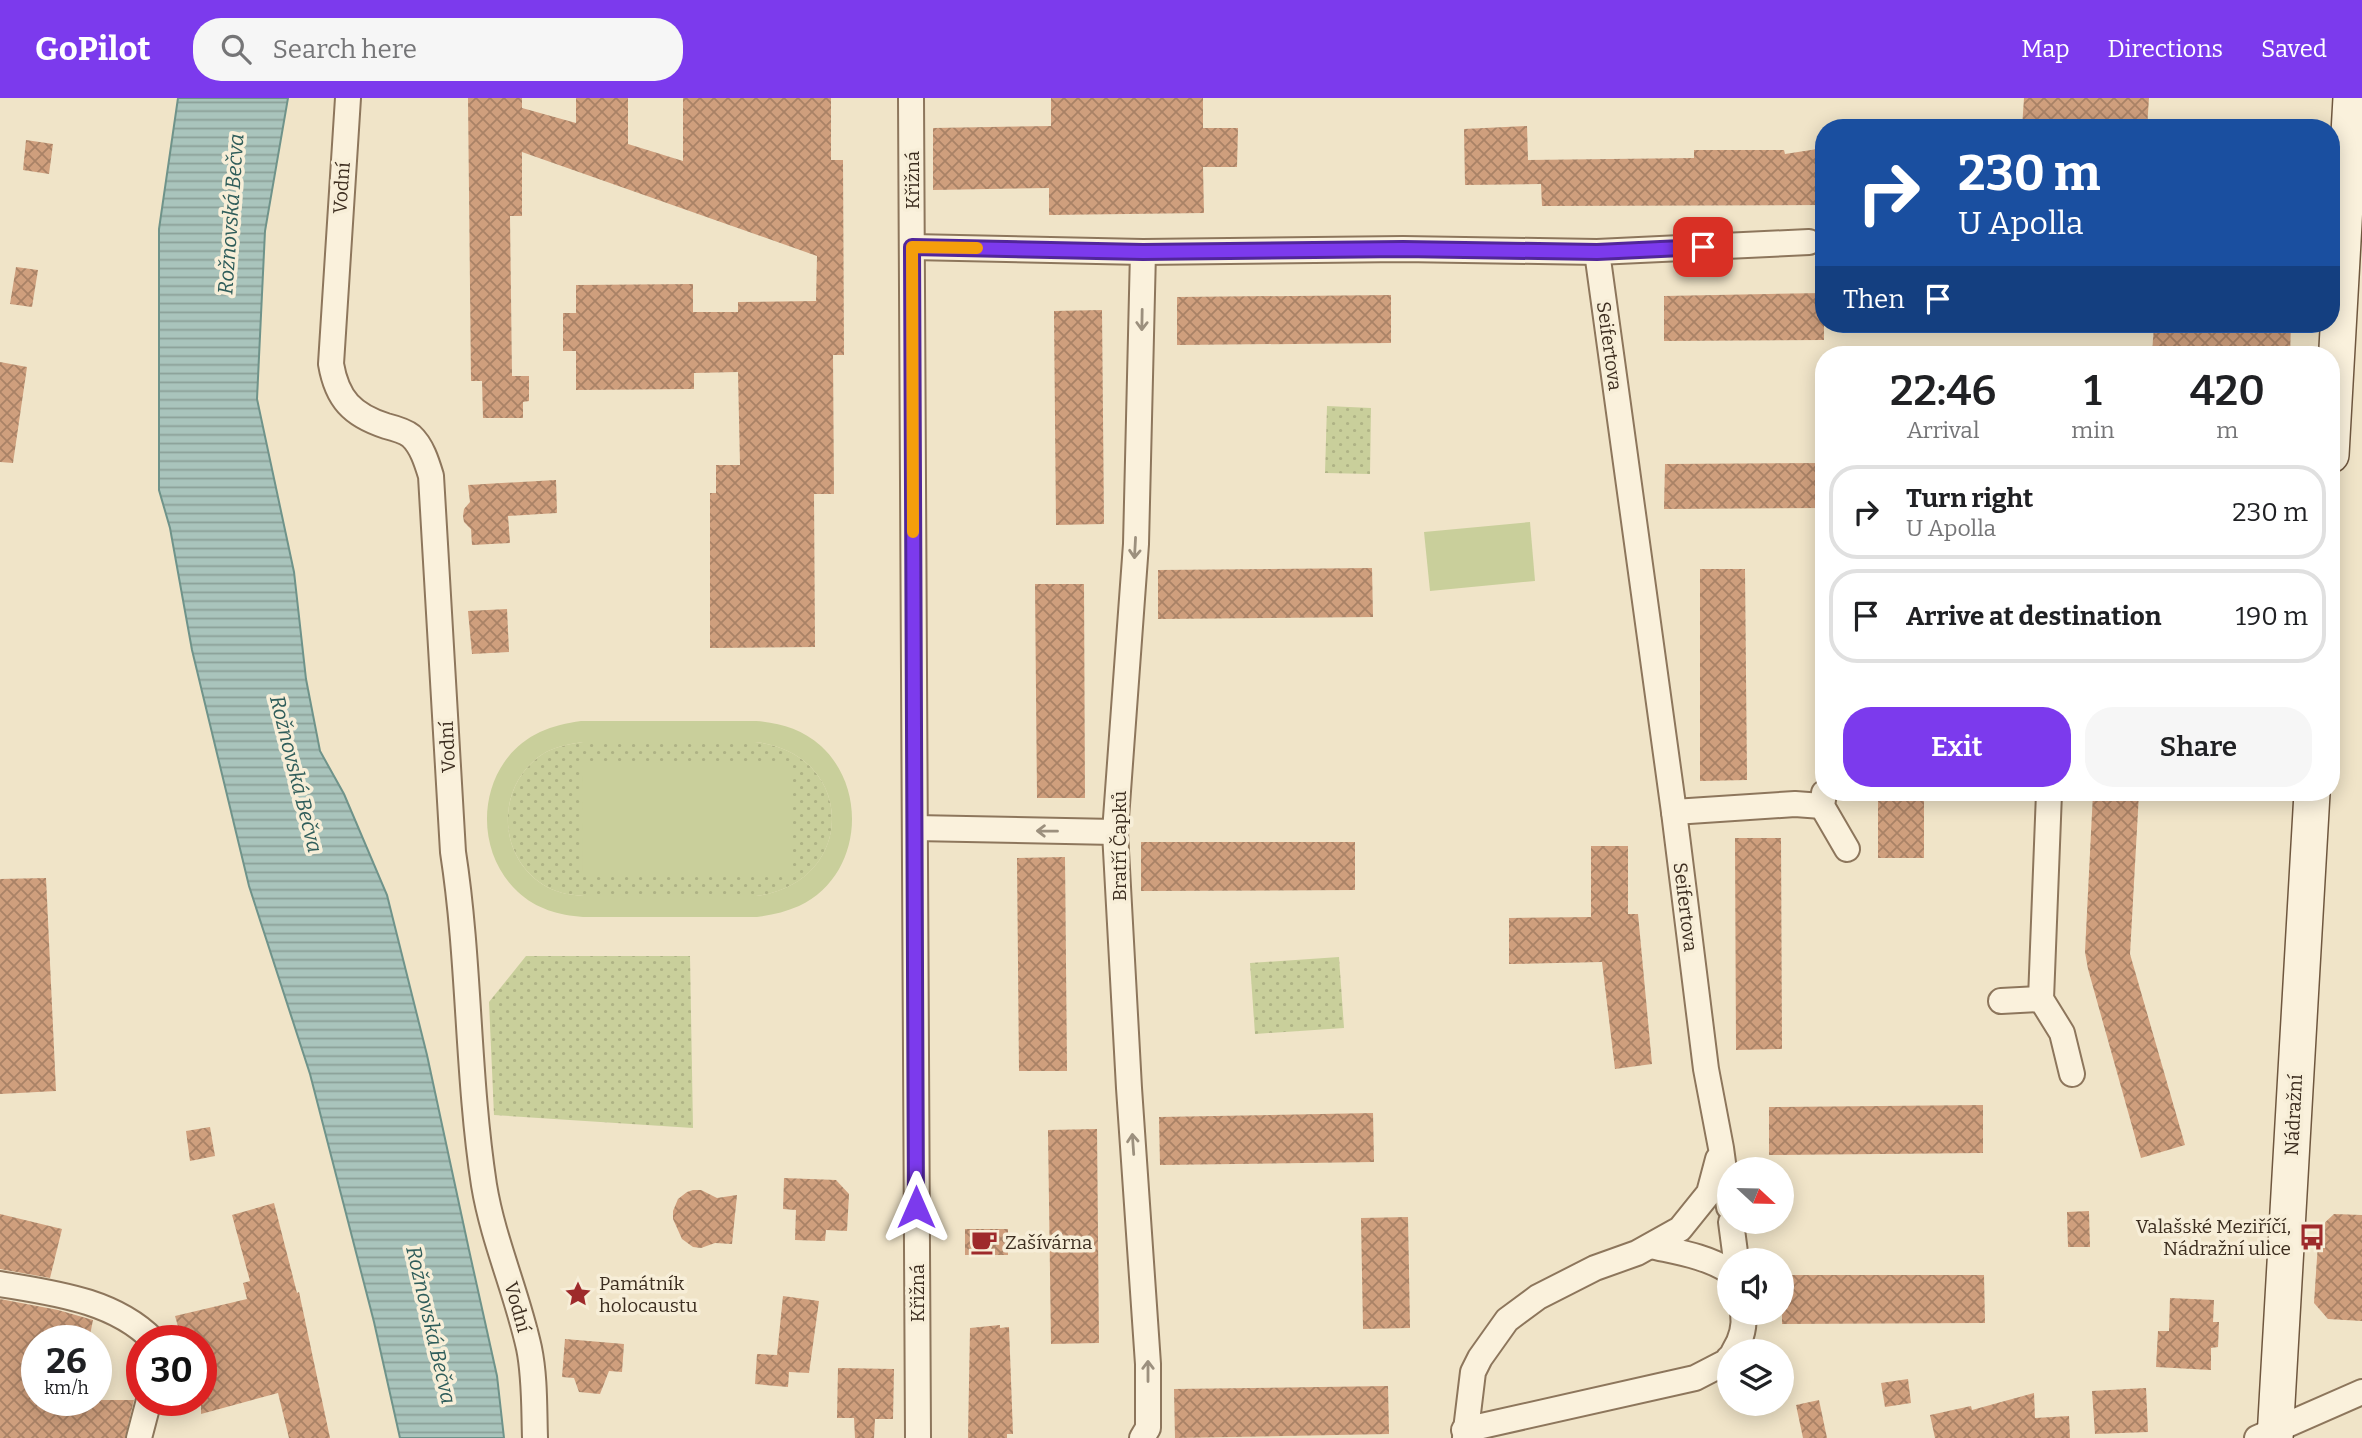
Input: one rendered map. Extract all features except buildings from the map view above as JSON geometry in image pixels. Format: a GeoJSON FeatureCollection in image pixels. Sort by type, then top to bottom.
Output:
{"type":"FeatureCollection","features":[{"type":"Feature","properties":{"kind":"main road"},"geometry":{"type":"LineString","coordinates":[[2340,281],[2351,98]]}},
{"type":"Feature","properties":{"kind":"main road","name":"Nádražní"},"geometry":{"type":"LineString","coordinates":[[2269,1436],[2311,801]]}},
{"type":"Feature","properties":{"kind":"street","name":"Vodní"},"geometry":{"type":"LineString","coordinates":[[348,98],[331,364],[340,396],[352,410],[364,418],[411,436],[428,463],[431,476],[453,852],[468,1005],[474,1119],[488,1200],[530,1352],[535,1438]]}},
{"type":"Feature","properties":{"kind":"street","name":"Křižná"},"geometry":{"type":"LineString","coordinates":[[911,98],[918,1438]]}},
{"type":"Feature","properties":{"kind":"street"},"geometry":{"type":"LineString","coordinates":[[912,247],[1143,252],[1403,249],[1597,252],[1809,242]]}},
{"type":"Feature","properties":{"kind":"street","name":"Bratří Čapků"},"geometry":{"type":"LineString","coordinates":[[1142,1438],[1148,1428],[1148,1364],[1115,832],[1136,544],[1143,252]]}},
{"type":"Feature","properties":{"kind":"street","name":"Seifertova"},"geometry":{"type":"LineString","coordinates":[[1464,1434],[1473,1372],[1507,1320],[1538,1297],[1595,1268],[1651,1246],[1680,1229],[1709,1193],[1721,1148],[1706,1069],[1674,812],[1597,252]]}},
{"type":"Feature","properties":{"kind":"street"},"geometry":{"type":"LineString","coordinates":[[1674,812],[1815,800]]}},
{"type":"Feature","properties":{"kind":"street"},"geometry":{"type":"LineString","coordinates":[[1824,801],[1847,849]]}},
{"type":"Feature","properties":{"kind":"street"},"geometry":{"type":"LineString","coordinates":[[2049,801],[2041,999],[2062,1033],[2072,1074]]}},
{"type":"Feature","properties":{"kind":"street"},"geometry":{"type":"LineString","coordinates":[[915,828],[1115,832]]}},
{"type":"Feature","properties":{"kind":"street"},"geometry":{"type":"LineString","coordinates":[[2001,1001],[2041,999]]}},
{"type":"Feature","properties":{"kind":"street"},"geometry":{"type":"LineString","coordinates":[[1721,1148],[1722,1157]]}},
{"type":"Feature","properties":{"kind":"street"},"geometry":{"type":"LineString","coordinates":[[1651,1246],[1686,1253],[1717,1264]]}},
{"type":"Feature","properties":{"kind":"street"},"geometry":{"type":"LineString","coordinates":[[0,1284],[66,1295],[119,1315],[136,1325]]}},
{"type":"Feature","properties":{"kind":"street"},"geometry":{"type":"LineString","coordinates":[[1464,1434],[1695,1378],[1717,1367]]}},
{"type":"Feature","properties":{"kind":"street"},"geometry":{"type":"LineString","coordinates":[[2269,1436],[2362,1392]]}},
{"type":"Feature","properties":{"kind":"street"},"geometry":{"type":"LineString","coordinates":[[139,1438],[145,1416]]}},
{"type":"Feature","properties":{"kind":"green space"},"geometry":{"type":"Polygon","coordinates":[[[1327,406],[1371,408],[1370,474],[1325,473],[1327,406]]]}},
{"type":"Feature","properties":{"kind":"green space"},"geometry":{"type":"Polygon","coordinates":[[[1530,522],[1535,581],[1430,591],[1424,532],[1530,522]]]}},
{"type":"Feature","properties":{"kind":"green space"},"geometry":{"type":"Polygon","coordinates":[[[581,721],[756,721],[782,725],[806,735],[821,746],[836,764],[847,785],[851,832],[846,854],[835,875],[820,893],[799,906],[757,917],[583,917],[557,913],[532,903],[518,892],[503,874],[492,853],[488,806],[493,784],[504,763],[519,745],[545,730],[581,721]],[[583,742],[546,752],[529,765],[517,782],[510,800],[510,839],[518,858],[530,874],[547,887],[579,896],[756,896],[789,886],[813,868],[827,844],[832,818],[827,792],[813,769],[789,751],[755,742],[583,742]]]}},
{"type":"Feature","properties":{"kind":"green space"},"geometry":{"type":"Polygon","coordinates":[[[583,742],[755,742],[789,751],[813,769],[827,792],[832,818],[827,844],[813,868],[789,886],[756,896],[584,896],[551,889],[530,874],[518,858],[510,839],[510,800],[517,782],[529,765],[546,752],[583,742]]]}},
{"type":"Feature","properties":{"kind":"green space"},"geometry":{"type":"Polygon","coordinates":[[[583,765],[793,765],[793,875],[582,875],[583,765]]]}},
{"type":"Feature","properties":{"kind":"green space"},"geometry":{"type":"Polygon","coordinates":[[[526,956],[690,956],[693,1128],[494,1115],[489,1002],[526,956]]]}},
{"type":"Feature","properties":{"kind":"green space"},"geometry":{"type":"Polygon","coordinates":[[[1339,957],[1344,1028],[1255,1034],[1250,963],[1339,957]]]}},
{"type":"Feature","properties":{"kind":"water","name":"Rožnovská Bečva"},"geometry":{"type":"Polygon","coordinates":[[[178,98],[288,98],[265,231],[257,399],[294,572],[306,679],[320,751],[344,794],[387,895],[427,1055],[497,1376],[504,1438],[400,1438],[374,1322],[310,1074],[249,886],[192,650],[170,528],[159,490],[159,229],[178,98]]]}},
{"type":"Feature","properties":{"kind":"slow traffic"},"geometry":{"type":"LineString","coordinates":[[913,532],[912,247],[977,248]]}},
{"type":"Feature","properties":{"kind":"place","name":"Valašské Meziříčí, Nádražní ulice"},"geometry":{"type":"Point","coordinates":[2312,1237]}},
{"type":"Feature","properties":{"kind":"place","name":"Zašívárna"},"geometry":{"type":"Point","coordinates":[984,1242]}},
{"type":"Feature","properties":{"kind":"place","name":"Památník holocaustu"},"geometry":{"type":"Point","coordinates":[578,1294]}},
{"type":"Feature","properties":{"kind":"route"},"geometry":{"type":"LineString","coordinates":[[916,1207],[912,247],[1143,252],[1403,249],[1597,252],[1703,247]]}}]}
